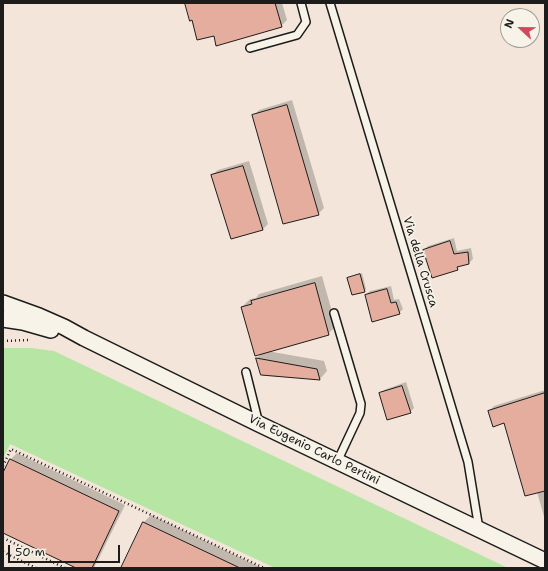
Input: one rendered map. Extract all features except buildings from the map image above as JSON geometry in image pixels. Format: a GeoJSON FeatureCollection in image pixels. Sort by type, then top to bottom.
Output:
{"type":"FeatureCollection","features":[{"type":"Feature","properties":{"kind":"street","name":"Via Eugenio Carlo Pertini"},"geometry":{"type":"LineString","coordinates":[[3,303],[58,324],[337,462],[545,561]]}},
{"type":"Feature","properties":{"kind":"street","name":"Via Eugenio Carlo Pertini"},"geometry":{"type":"LineString","coordinates":[[3,320],[23,322],[84,338]]}},
{"type":"Feature","properties":{"kind":"lane"},"geometry":{"type":"LineString","coordinates":[[250,48],[297,35],[306,22],[300,3]]}},
{"type":"Feature","properties":{"kind":"lane","name":"Via della Crusca"},"geometry":{"type":"LineString","coordinates":[[330,3],[468,462],[479,529]]}},
{"type":"Feature","properties":{"kind":"lane"},"geometry":{"type":"LineString","coordinates":[[334,313],[361,404],[360,413],[337,462]]}},
{"type":"Feature","properties":{"kind":"lane"},"geometry":{"type":"LineString","coordinates":[[246,372],[260,424]]}},
{"type":"Feature","properties":{"kind":"path"},"geometry":{"type":"LineString","coordinates":[[3,466],[11,449],[264,568]]}},
{"type":"Feature","properties":{"kind":"path"},"geometry":{"type":"LineString","coordinates":[[3,538],[65,568]]}},
{"type":"Feature","properties":{"kind":"path"},"geometry":{"type":"LineString","coordinates":[[3,552],[36,568]]}},
{"type":"Feature","properties":{"kind":"green space"},"geometry":{"type":"Polygon","coordinates":[[[3,348],[31,348],[54,351],[508,568],[275,568],[10,444],[3,459],[3,348]]]}}]}
